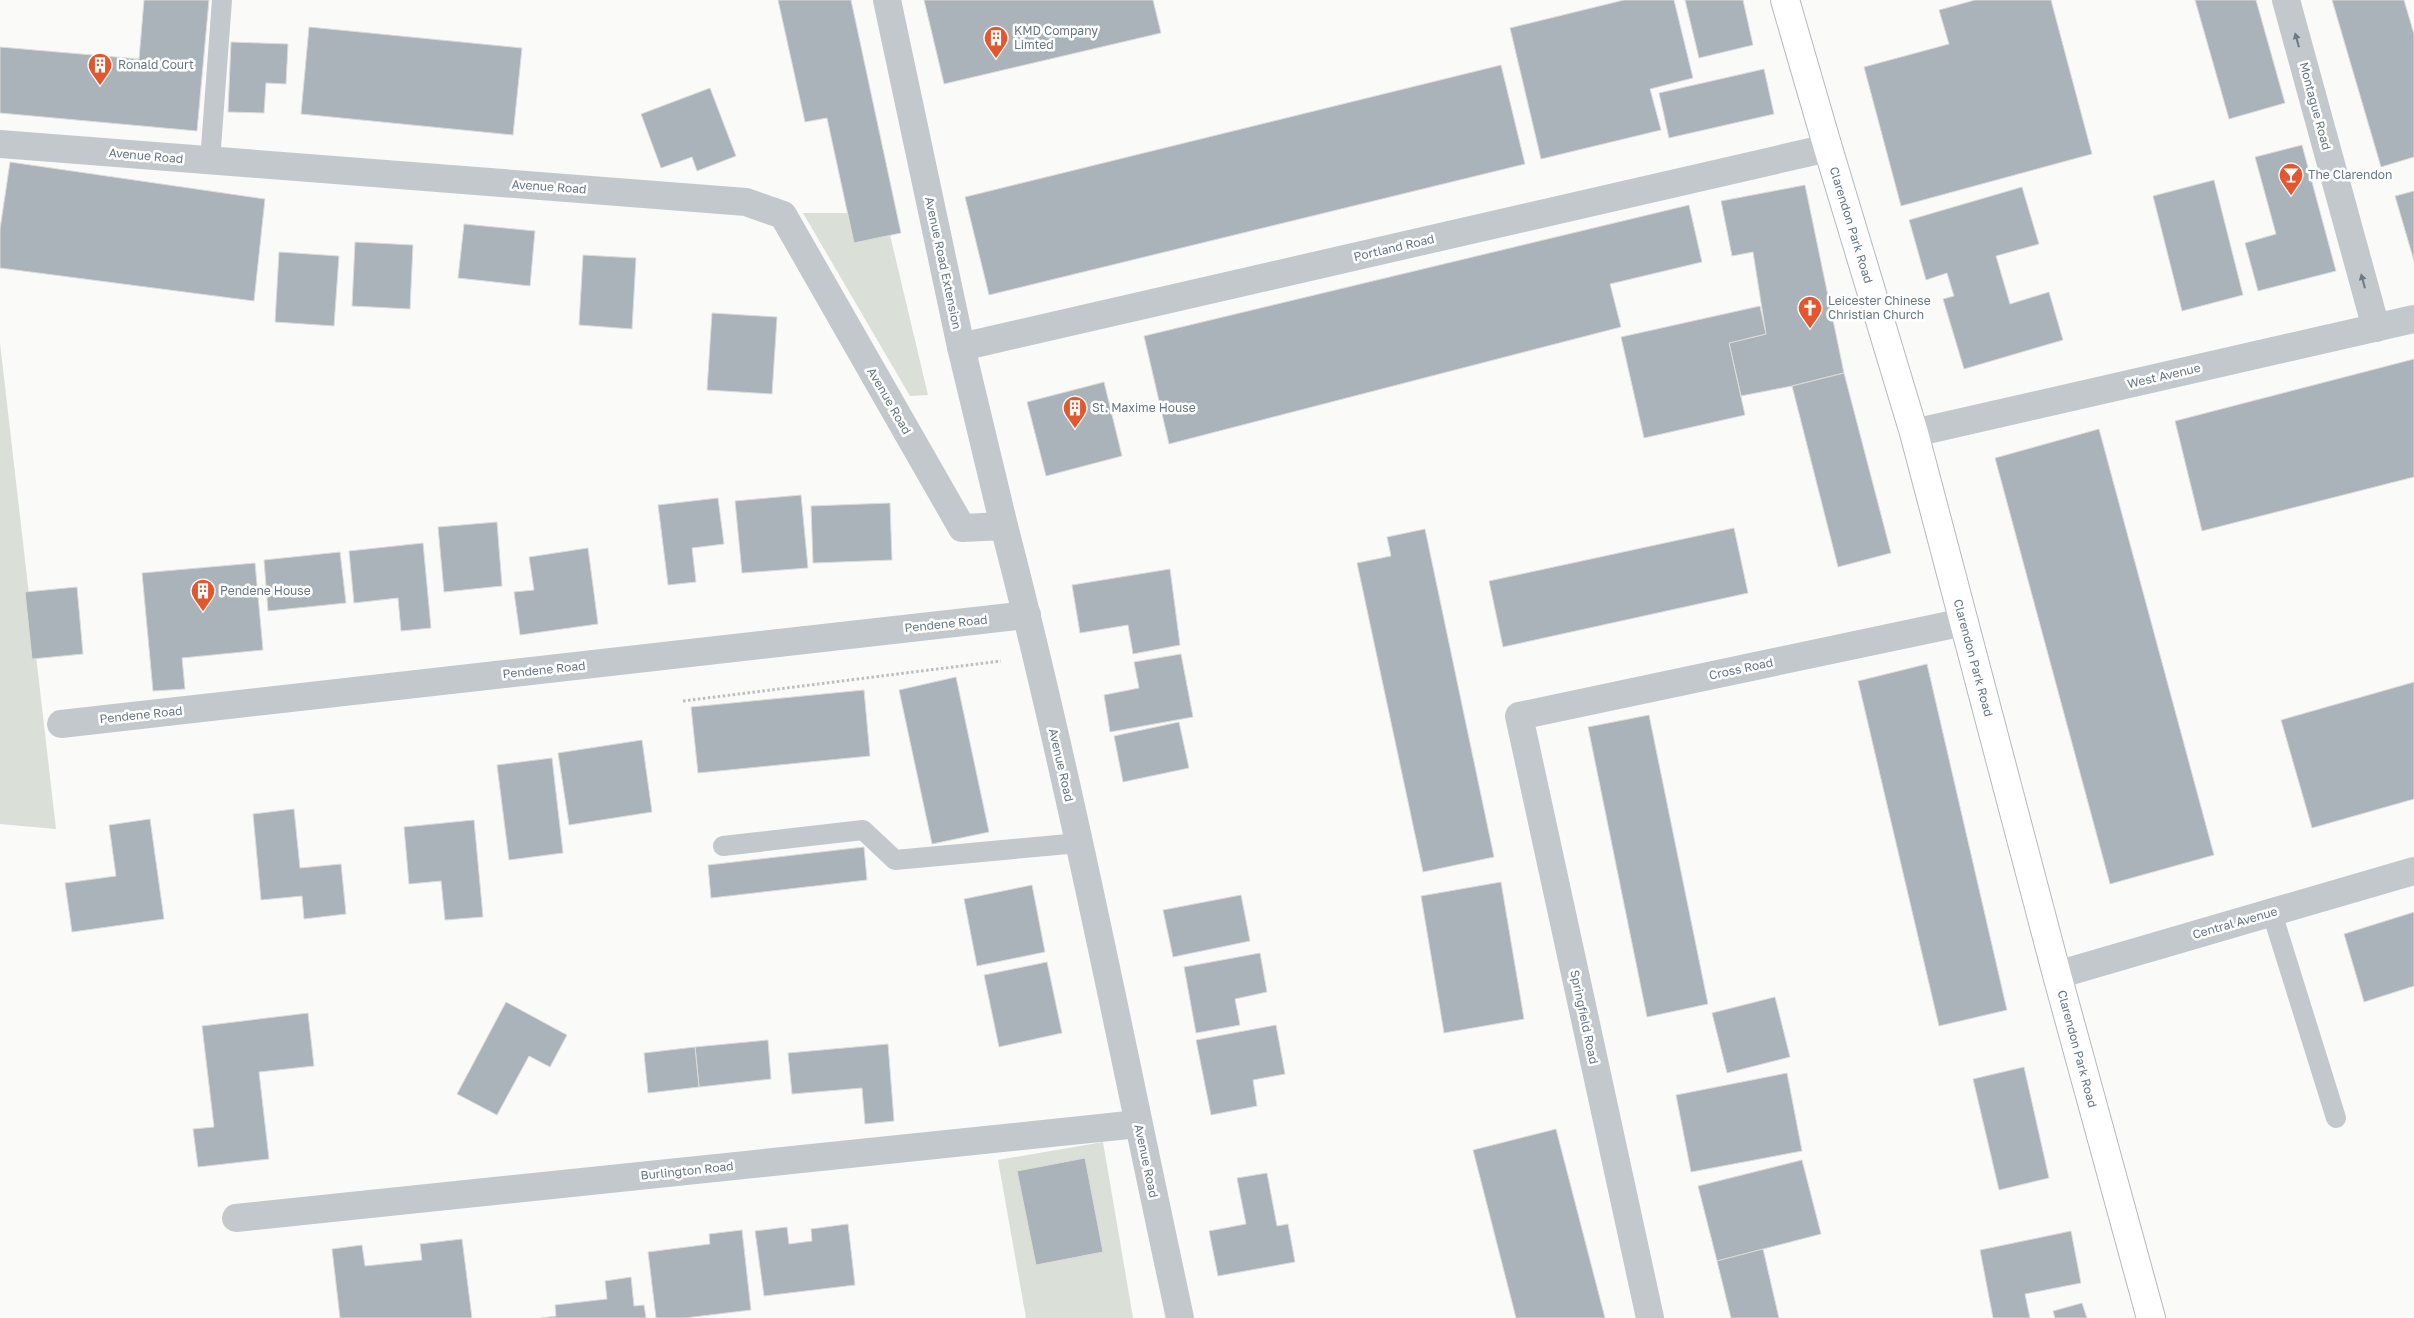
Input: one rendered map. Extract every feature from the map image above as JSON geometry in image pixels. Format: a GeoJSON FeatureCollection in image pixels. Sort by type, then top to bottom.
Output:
{"type":"FeatureCollection","features":[{"type":"Feature","properties":{"kind":"street","name":"Avenue Road Extension"},"geometry":{"type":"LineString","coordinates":[[888,0],[961,347],[1004,526]]}},
{"type":"Feature","properties":{"kind":"street","name":"Clarendon Park Road"},"geometry":{"type":"LineString","coordinates":[[1786,0],[1828,148],[1914,433],[2057,974],[2151,1318]]}},
{"type":"Feature","properties":{"kind":"street","name":"Montague Road"},"geometry":{"type":"LineString","coordinates":[[2286,0],[2376,328]]}},
{"type":"Feature","properties":{"kind":"street","name":"Avenue Road"},"geometry":{"type":"LineString","coordinates":[[0,144],[210,162],[746,202],[783,216],[962,528],[1004,526],[1027,615],[1079,844],[1180,1318]]}},
{"type":"Feature","properties":{"kind":"street","name":"Portland Road"},"geometry":{"type":"LineString","coordinates":[[961,347],[1828,148]]}},
{"type":"Feature","properties":{"kind":"street","name":"West Avenue"},"geometry":{"type":"LineString","coordinates":[[1914,433],[2414,319]]}},
{"type":"Feature","properties":{"kind":"street","name":"Pendene Road"},"geometry":{"type":"LineString","coordinates":[[60,724],[1027,615]]}},
{"type":"Feature","properties":{"kind":"street","name":"Cross Road"},"geometry":{"type":"LineString","coordinates":[[1519,716],[1964,622]]}},
{"type":"Feature","properties":{"kind":"street","name":"Springfield Road"},"geometry":{"type":"LineString","coordinates":[[1519,716],[1650,1318]]}},
{"type":"Feature","properties":{"kind":"street","name":"Central Avenue"},"geometry":{"type":"LineString","coordinates":[[2057,974],[2414,871]]}},
{"type":"Feature","properties":{"kind":"street","name":"Burlington Road"},"geometry":{"type":"LineString","coordinates":[[236,1218],[1138,1124]]}},
{"type":"Feature","properties":{"kind":"lane"},"geometry":{"type":"LineString","coordinates":[[210,162],[222,0]]}},
{"type":"Feature","properties":{"kind":"lane"},"geometry":{"type":"LineString","coordinates":[[723,846],[864,830],[895,860],[1079,844]]}},
{"type":"Feature","properties":{"kind":"lane"},"geometry":{"type":"LineString","coordinates":[[2272,912],[2336,1118]]}},
{"type":"Feature","properties":{"kind":"path"},"geometry":{"type":"LineString","coordinates":[[683,701],[1036,656]]}},
{"type":"Feature","properties":{"kind":"shaded area"},"geometry":{"type":"Polygon","coordinates":[[[803,213],[847,213],[854,243],[890,235],[928,395],[910,396],[803,213]]]}},
{"type":"Feature","properties":{"kind":"shaded area"},"geometry":{"type":"Polygon","coordinates":[[[0,343],[56,829],[0,824],[0,343]]]}},
{"type":"Feature","properties":{"kind":"shaded area"},"geometry":{"type":"Polygon","coordinates":[[[1103,1142],[1133,1318],[1026,1318],[998,1160],[1103,1142]]]}},
{"type":"Feature","properties":{"kind":"building","name":"Ronald Court"},"geometry":{"type":"Polygon","coordinates":[[[144,0],[209,0],[197,131],[0,113],[0,47],[139,59],[144,0]]]}},
{"type":"Feature","properties":{"kind":"building"},"geometry":{"type":"Polygon","coordinates":[[[778,0],[851,0],[901,233],[854,243],[827,118],[805,122],[778,0]]]}},
{"type":"Feature","properties":{"kind":"building","name":"KMD Company Limted"},"geometry":{"type":"Polygon","coordinates":[[[924,0],[1153,0],[1161,33],[944,84],[924,0]]]}},
{"type":"Feature","properties":{"kind":"building"},"geometry":{"type":"Polygon","coordinates":[[[1624,0],[1674,0],[1693,78],[1650,89],[1661,130],[1541,159],[1510,28],[1624,0]]]}},
{"type":"Feature","properties":{"kind":"building"},"geometry":{"type":"Polygon","coordinates":[[[1685,0],[1743,0],[1753,45],[1699,58],[1685,0]]]}},
{"type":"Feature","properties":{"kind":"building"},"geometry":{"type":"Polygon","coordinates":[[[1975,0],[2051,0],[2092,154],[1901,206],[1864,67],[1949,44],[1939,10],[1975,0]]]}},
{"type":"Feature","properties":{"kind":"building"},"geometry":{"type":"Polygon","coordinates":[[[2195,0],[2256,0],[2285,103],[2229,119],[2195,0]]]}},
{"type":"Feature","properties":{"kind":"building"},"geometry":{"type":"Polygon","coordinates":[[[2332,0],[2404,0],[2414,34],[2414,157],[2381,167],[2332,0]]]}},
{"type":"Feature","properties":{"kind":"building"},"geometry":{"type":"Polygon","coordinates":[[[309,27],[522,48],[513,135],[301,114],[309,27]]]}},
{"type":"Feature","properties":{"kind":"building"},"geometry":{"type":"Polygon","coordinates":[[[231,42],[288,44],[286,84],[266,83],[264,113],[228,112],[231,42]]]}},
{"type":"Feature","properties":{"kind":"building"},"geometry":{"type":"Polygon","coordinates":[[[1501,65],[1525,164],[989,295],[965,197],[1501,65]]]}},
{"type":"Feature","properties":{"kind":"building"},"geometry":{"type":"Polygon","coordinates":[[[1764,69],[1774,114],[1669,138],[1659,93],[1764,69]]]}},
{"type":"Feature","properties":{"kind":"building"},"geometry":{"type":"Polygon","coordinates":[[[710,88],[736,156],[697,171],[692,157],[661,168],[641,114],[710,88]]]}},
{"type":"Feature","properties":{"kind":"building","name":"The Clarendon"},"geometry":{"type":"Polygon","coordinates":[[[2302,145],[2336,271],[2258,291],[2245,243],[2276,234],[2255,157],[2302,145]]]}},
{"type":"Feature","properties":{"kind":"building"},"geometry":{"type":"Polygon","coordinates":[[[10,162],[265,199],[254,301],[0,268],[0,229],[10,162]]]}},
{"type":"Feature","properties":{"kind":"building"},"geometry":{"type":"Polygon","coordinates":[[[2214,180],[2243,295],[2182,311],[2153,196],[2214,180]]]}},
{"type":"Feature","properties":{"kind":"building"},"geometry":{"type":"Polygon","coordinates":[[[1805,185],[1844,373],[1741,396],[1729,343],[1766,334],[1753,252],[1732,256],[1721,201],[1805,185]]]}},
{"type":"Feature","properties":{"kind":"building"},"geometry":{"type":"Polygon","coordinates":[[[2022,187],[2039,244],[1996,256],[2010,304],[2049,292],[2063,340],[1964,369],[1943,299],[1954,296],[1947,273],[1926,280],[1909,220],[2022,187]]]}},
{"type":"Feature","properties":{"kind":"building"},"geometry":{"type":"Polygon","coordinates":[[[2414,191],[2414,261],[2395,196],[2414,191]]]}},
{"type":"Feature","properties":{"kind":"building"},"geometry":{"type":"Polygon","coordinates":[[[1689,205],[1702,262],[1610,284],[1621,327],[1169,444],[1144,336],[1689,205]]]}},
{"type":"Feature","properties":{"kind":"building"},"geometry":{"type":"Polygon","coordinates":[[[464,224],[535,231],[530,286],[458,278],[464,224]]]}},
{"type":"Feature","properties":{"kind":"building"},"geometry":{"type":"Polygon","coordinates":[[[355,242],[413,245],[410,309],[352,306],[355,242]]]}},
{"type":"Feature","properties":{"kind":"building"},"geometry":{"type":"Polygon","coordinates":[[[279,252],[339,256],[334,326],[275,322],[279,252]]]}},
{"type":"Feature","properties":{"kind":"building"},"geometry":{"type":"Polygon","coordinates":[[[583,255],[636,258],[632,329],[579,325],[583,255]]]}},
{"type":"Feature","properties":{"kind":"building"},"geometry":{"type":"Polygon","coordinates":[[[1760,306],[1766,334],[1729,343],[1745,415],[1644,438],[1621,337],[1760,306]]]}},
{"type":"Feature","properties":{"kind":"building"},"geometry":{"type":"Polygon","coordinates":[[[712,313],[777,317],[772,394],[707,390],[712,313]]]}},
{"type":"Feature","properties":{"kind":"building"},"geometry":{"type":"Polygon","coordinates":[[[2414,359],[2414,477],[2202,531],[2175,421],[2414,359]]]}},
{"type":"Feature","properties":{"kind":"building"},"geometry":{"type":"Polygon","coordinates":[[[1844,373],[1891,553],[1838,567],[1792,386],[1844,373]]]}},
{"type":"Feature","properties":{"kind":"building","name":"St. Maxime House"},"geometry":{"type":"Polygon","coordinates":[[[1104,382],[1122,456],[1046,476],[1027,402],[1104,382]]]}},
{"type":"Feature","properties":{"kind":"building"},"geometry":{"type":"Polygon","coordinates":[[[2099,429],[2214,855],[2110,884],[1995,458],[2099,429]]]}},
{"type":"Feature","properties":{"kind":"building"},"geometry":{"type":"Polygon","coordinates":[[[801,495],[808,568],[742,573],[735,501],[801,495]]]}},
{"type":"Feature","properties":{"kind":"building"},"geometry":{"type":"Polygon","coordinates":[[[718,498],[724,544],[692,548],[696,582],[668,585],[658,505],[718,498]]]}},
{"type":"Feature","properties":{"kind":"building"},"geometry":{"type":"Polygon","coordinates":[[[890,503],[892,560],[813,563],[811,506],[890,503]]]}},
{"type":"Feature","properties":{"kind":"building"},"geometry":{"type":"Polygon","coordinates":[[[497,522],[502,586],[444,592],[438,527],[497,522]]]}},
{"type":"Feature","properties":{"kind":"building"},"geometry":{"type":"Polygon","coordinates":[[[1734,528],[1748,593],[1503,647],[1489,581],[1734,528]]]}},
{"type":"Feature","properties":{"kind":"building"},"geometry":{"type":"Polygon","coordinates":[[[1425,529],[1494,857],[1423,872],[1357,563],[1391,556],[1387,537],[1425,529]]]}},
{"type":"Feature","properties":{"kind":"building"},"geometry":{"type":"Polygon","coordinates":[[[423,543],[431,628],[401,631],[398,598],[354,603],[349,551],[423,543]]]}},
{"type":"Feature","properties":{"kind":"building"},"geometry":{"type":"Polygon","coordinates":[[[588,548],[598,624],[520,635],[514,592],[534,590],[529,557],[588,548]]]}},
{"type":"Feature","properties":{"kind":"building"},"geometry":{"type":"Polygon","coordinates":[[[340,552],[346,603],[268,611],[264,560],[340,552]]]}},
{"type":"Feature","properties":{"kind":"building","name":"Pendene House"},"geometry":{"type":"Polygon","coordinates":[[[255,563],[263,650],[182,658],[185,689],[153,691],[142,573],[255,563]]]}},
{"type":"Feature","properties":{"kind":"building"},"geometry":{"type":"Polygon","coordinates":[[[1170,569],[1180,645],[1133,654],[1128,625],[1080,633],[1072,585],[1170,569]]]}},
{"type":"Feature","properties":{"kind":"building"},"geometry":{"type":"Polygon","coordinates":[[[77,587],[83,654],[32,659],[25,592],[77,587]]]}},
{"type":"Feature","properties":{"kind":"building"},"geometry":{"type":"Polygon","coordinates":[[[1181,654],[1193,717],[1110,732],[1104,695],[1139,688],[1134,662],[1181,654]]]}},
{"type":"Feature","properties":{"kind":"building"},"geometry":{"type":"Polygon","coordinates":[[[1927,664],[2007,1010],[1939,1026],[1858,681],[1927,664]]]}},
{"type":"Feature","properties":{"kind":"building"},"geometry":{"type":"Polygon","coordinates":[[[956,677],[989,832],[932,844],[899,690],[956,677]]]}},
{"type":"Feature","properties":{"kind":"building"},"geometry":{"type":"Polygon","coordinates":[[[2414,682],[2414,799],[2312,828],[2281,720],[2414,682]]]}},
{"type":"Feature","properties":{"kind":"building"},"geometry":{"type":"Polygon","coordinates":[[[864,690],[870,756],[698,773],[691,707],[864,690]]]}},
{"type":"Feature","properties":{"kind":"building"},"geometry":{"type":"Polygon","coordinates":[[[1649,715],[1708,1004],[1647,1017],[1588,727],[1649,715]]]}},
{"type":"Feature","properties":{"kind":"building"},"geometry":{"type":"Polygon","coordinates":[[[1179,722],[1189,768],[1123,782],[1114,736],[1179,722]]]}},
{"type":"Feature","properties":{"kind":"building"},"geometry":{"type":"Polygon","coordinates":[[[642,740],[652,812],[569,825],[558,753],[642,740]]]}},
{"type":"Feature","properties":{"kind":"building"},"geometry":{"type":"Polygon","coordinates":[[[552,758],[563,853],[509,860],[497,765],[552,758]]]}},
{"type":"Feature","properties":{"kind":"building"},"geometry":{"type":"Polygon","coordinates":[[[294,809],[300,868],[341,864],[346,914],[304,919],[302,896],[261,900],[253,814],[294,809]]]}},
{"type":"Feature","properties":{"kind":"building"},"geometry":{"type":"Polygon","coordinates":[[[150,819],[164,919],[72,932],[65,883],[116,876],[109,825],[150,819]]]}},
{"type":"Feature","properties":{"kind":"building"},"geometry":{"type":"Polygon","coordinates":[[[474,820],[483,917],[445,920],[441,881],[409,884],[404,827],[474,820]]]}},
{"type":"Feature","properties":{"kind":"building"},"geometry":{"type":"Polygon","coordinates":[[[864,847],[867,880],[711,898],[708,865],[864,847]]]}},
{"type":"Feature","properties":{"kind":"building"},"geometry":{"type":"Polygon","coordinates":[[[1501,882],[1524,1019],[1444,1033],[1421,896],[1501,882]]]}},
{"type":"Feature","properties":{"kind":"building"},"geometry":{"type":"Polygon","coordinates":[[[1032,885],[1045,952],[977,966],[964,899],[1032,885]]]}},
{"type":"Feature","properties":{"kind":"building"},"geometry":{"type":"Polygon","coordinates":[[[1241,895],[1250,941],[1173,957],[1163,910],[1241,895]]]}},
{"type":"Feature","properties":{"kind":"building"},"geometry":{"type":"Polygon","coordinates":[[[2414,912],[2414,986],[2364,1002],[2344,934],[2414,912]]]}},
{"type":"Feature","properties":{"kind":"building"},"geometry":{"type":"Polygon","coordinates":[[[1260,953],[1267,992],[1235,999],[1240,1025],[1196,1033],[1184,967],[1260,953]]]}},
{"type":"Feature","properties":{"kind":"building"},"geometry":{"type":"Polygon","coordinates":[[[1047,962],[1062,1033],[999,1047],[984,975],[1047,962]]]}},
{"type":"Feature","properties":{"kind":"building"},"geometry":{"type":"Polygon","coordinates":[[[1775,997],[1790,1057],[1727,1073],[1712,1013],[1775,997]]]}},
{"type":"Feature","properties":{"kind":"building"},"geometry":{"type":"Polygon","coordinates":[[[506,1002],[567,1035],[550,1067],[529,1056],[497,1115],[457,1094],[506,1002]]]}},
{"type":"Feature","properties":{"kind":"building"},"geometry":{"type":"Polygon","coordinates":[[[308,1013],[314,1066],[259,1072],[269,1159],[198,1167],[193,1129],[214,1127],[202,1026],[308,1013]]]}},
{"type":"Feature","properties":{"kind":"building"},"geometry":{"type":"Polygon","coordinates":[[[1276,1025],[1285,1074],[1253,1080],[1257,1106],[1211,1115],[1196,1040],[1276,1025]]]}},
{"type":"Feature","properties":{"kind":"building"},"geometry":{"type":"Polygon","coordinates":[[[768,1040],[771,1079],[699,1087],[695,1047],[768,1040]]]}},
{"type":"Feature","properties":{"kind":"building"},"geometry":{"type":"Polygon","coordinates":[[[888,1044],[894,1121],[865,1124],[862,1088],[792,1094],[788,1053],[888,1044]]]}},
{"type":"Feature","properties":{"kind":"building"},"geometry":{"type":"Polygon","coordinates":[[[695,1047],[699,1087],[648,1093],[644,1053],[695,1047]]]}},
{"type":"Feature","properties":{"kind":"building"},"geometry":{"type":"Polygon","coordinates":[[[2024,1067],[2049,1178],[1999,1190],[1973,1079],[2024,1067]]]}},
{"type":"Feature","properties":{"kind":"building"},"geometry":{"type":"Polygon","coordinates":[[[1787,1073],[1802,1151],[1691,1172],[1676,1095],[1787,1073]]]}},
{"type":"Feature","properties":{"kind":"building"},"geometry":{"type":"Polygon","coordinates":[[[1556,1129],[1605,1318],[1516,1318],[1473,1150],[1556,1129]]]}},
{"type":"Feature","properties":{"kind":"building"},"geometry":{"type":"Polygon","coordinates":[[[1085,1158],[1103,1252],[1036,1265],[1017,1171],[1085,1158]]]}},
{"type":"Feature","properties":{"kind":"building"},"geometry":{"type":"Polygon","coordinates":[[[1802,1160],[1821,1234],[1717,1261],[1698,1186],[1802,1160]]]}},
{"type":"Feature","properties":{"kind":"building"},"geometry":{"type":"Polygon","coordinates":[[[1267,1173],[1277,1226],[1288,1224],[1295,1262],[1218,1276],[1209,1231],[1246,1224],[1237,1178],[1267,1173]]]}},
{"type":"Feature","properties":{"kind":"building"},"geometry":{"type":"Polygon","coordinates":[[[848,1224],[855,1285],[764,1296],[755,1231],[787,1227],[789,1244],[812,1241],[811,1229],[848,1224]]]}},
{"type":"Feature","properties":{"kind":"building"},"geometry":{"type":"Polygon","coordinates":[[[742,1230],[751,1310],[685,1318],[656,1318],[648,1252],[710,1244],[709,1234],[742,1230]]]}},
{"type":"Feature","properties":{"kind":"building"},"geometry":{"type":"Polygon","coordinates":[[[2071,1231],[2081,1283],[2025,1294],[2030,1318],[1993,1318],[1980,1250],[2071,1231]]]}},
{"type":"Feature","properties":{"kind":"building"},"geometry":{"type":"Polygon","coordinates":[[[462,1239],[472,1318],[340,1318],[332,1249],[362,1245],[365,1266],[422,1260],[420,1244],[462,1239]]]}},
{"type":"Feature","properties":{"kind":"building"},"geometry":{"type":"Polygon","coordinates":[[[1763,1249],[1779,1318],[1731,1318],[1717,1261],[1763,1249]]]}},
{"type":"Feature","properties":{"kind":"building"},"geometry":{"type":"Polygon","coordinates":[[[631,1277],[634,1306],[644,1305],[646,1318],[541,1318],[556,1316],[555,1305],[607,1299],[605,1281],[631,1277]]]}},
{"type":"Feature","properties":{"kind":"building"},"geometry":{"type":"Polygon","coordinates":[[[2082,1303],[2087,1318],[2055,1318],[2053,1311],[2082,1303]]]}},
{"type":"Feature","properties":{"kind":"place","name":"KMD Company Limted"},"geometry":{"type":"Point","coordinates":[996,59]}},
{"type":"Feature","properties":{"kind":"place","name":"Ronald Court"},"geometry":{"type":"Point","coordinates":[100,86]}},
{"type":"Feature","properties":{"kind":"place","name":"The Clarendon"},"geometry":{"type":"Point","coordinates":[2291,196]}},
{"type":"Feature","properties":{"kind":"place","name":"Leicester Chinese Christian Church"},"geometry":{"type":"Point","coordinates":[1810,329]}},
{"type":"Feature","properties":{"kind":"place","name":"St. Maxime House"},"geometry":{"type":"Point","coordinates":[1075,429]}},
{"type":"Feature","properties":{"kind":"place","name":"Pendene House"},"geometry":{"type":"Point","coordinates":[203,612]}}]}
